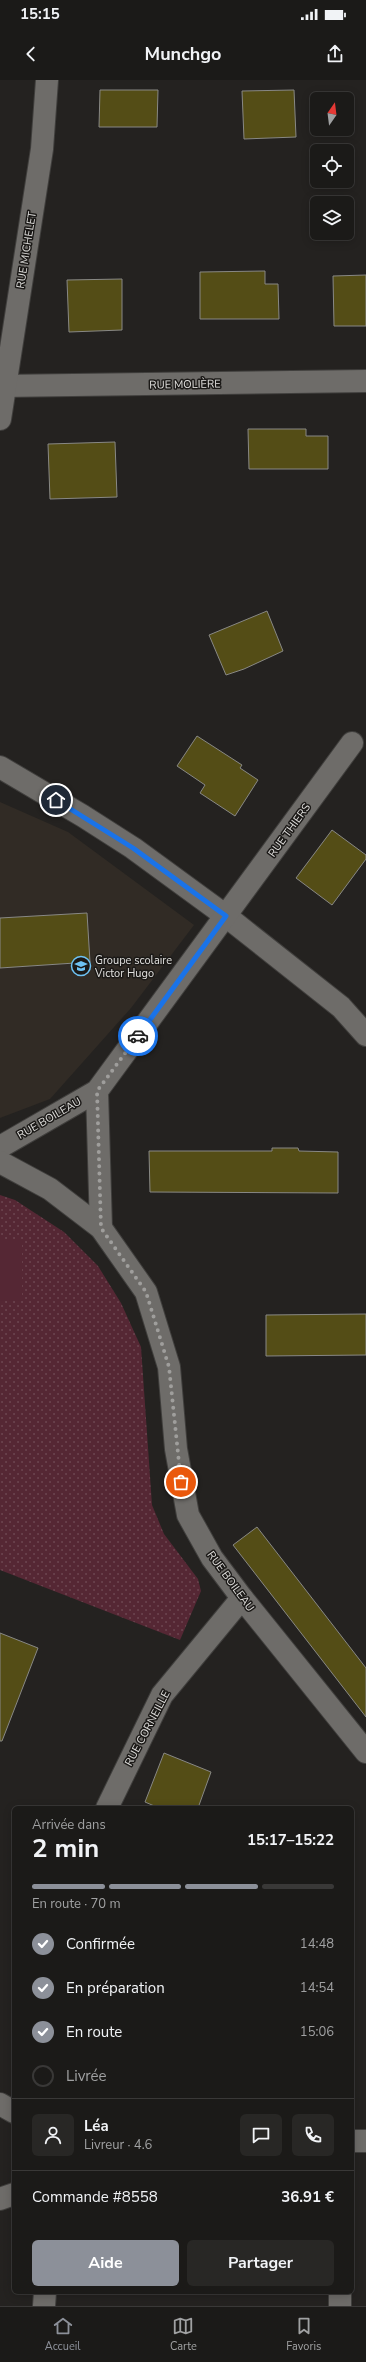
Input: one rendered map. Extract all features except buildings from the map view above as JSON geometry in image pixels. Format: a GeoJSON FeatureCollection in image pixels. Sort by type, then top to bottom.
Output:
{"type":"FeatureCollection","features":[{"type":"Feature","properties":{"kind":"street","name":"RUE MICHELET"},"geometry":{"type":"LineString","coordinates":[[0,419],[2,386],[42,149],[47,80]]}},
{"type":"Feature","properties":{"kind":"street","name":"RUE MOLIÈRE"},"geometry":{"type":"LineString","coordinates":[[2,386],[366,381]]}},
{"type":"Feature","properties":{"kind":"street","name":"RUE THIERS"},"geometry":{"type":"LineString","coordinates":[[226,916],[352,743]]}},
{"type":"Feature","properties":{"kind":"street"},"geometry":{"type":"LineString","coordinates":[[0,767],[121,840],[226,916],[340,1007],[366,1035]]}},
{"type":"Feature","properties":{"kind":"street","name":"RUE BOILEAU"},"geometry":{"type":"LineString","coordinates":[[0,1146],[97,1091],[226,916]]}},
{"type":"Feature","properties":{"kind":"street"},"geometry":{"type":"LineString","coordinates":[[97,1091],[101,1228]]}},
{"type":"Feature","properties":{"kind":"street","name":"RUE BOILEAU"},"geometry":{"type":"LineString","coordinates":[[0,1162],[50,1189],[101,1228],[146,1292],[169,1367],[176,1449],[188,1515],[212,1558],[242,1598],[366,1752]]}},
{"type":"Feature","properties":{"kind":"street","name":"RUE CORNEILLE"},"geometry":{"type":"LineString","coordinates":[[108,1806],[162,1695],[242,1598]]}},
{"type":"Feature","properties":{"kind":"street"},"geometry":{"type":"LineString","coordinates":[[0,2104],[12,2111]]}},
{"type":"Feature","properties":{"kind":"street"},"geometry":{"type":"LineString","coordinates":[[354,2141],[366,2141]]}},
{"type":"Feature","properties":{"kind":"street"},"geometry":{"type":"LineString","coordinates":[[0,2199],[12,2195]]}},
{"type":"Feature","properties":{"kind":"street"},"geometry":{"type":"LineString","coordinates":[[44,2294],[44,2306]]}},
{"type":"Feature","properties":{"kind":"street"},"geometry":{"type":"LineString","coordinates":[[340,2294],[340,2306]]}},
{"type":"Feature","properties":{"kind":"shaded area","name":"Groupe scolaire Victor Hugo"},"geometry":{"type":"Polygon","coordinates":[[[0,802],[68,832],[194,925],[131,1008],[50,1099],[0,1118],[0,802]]]}},
{"type":"Feature","properties":{"kind":"shaded area"},"geometry":{"type":"Polygon","coordinates":[[[0,1195],[15,1200],[64,1232],[98,1266],[121,1303],[141,1347],[152,1505],[164,1534],[198,1579],[201,1591],[180,1640],[0,1570],[0,1195]]]}},
{"type":"Feature","properties":{"kind":"shaded area"},"geometry":{"type":"Polygon","coordinates":[[[0,1241],[22,1241],[22,1301],[0,1300],[0,1241]]]}},
{"type":"Feature","properties":{"kind":"way so far"},"geometry":{"type":"LineString","coordinates":[[138,1036],[97,1091],[101,1228],[146,1292],[169,1367],[176,1449],[181,1482]]}},
{"type":"Feature","properties":{"kind":"place","name":"Groupe scolaire Victor Hugo"},"geometry":{"type":"Point","coordinates":[81,966]}},
{"type":"Feature","properties":{"kind":"route"},"geometry":{"type":"LineString","coordinates":[[56,800],[133,848],[226,916],[138,1036]]}}]}
